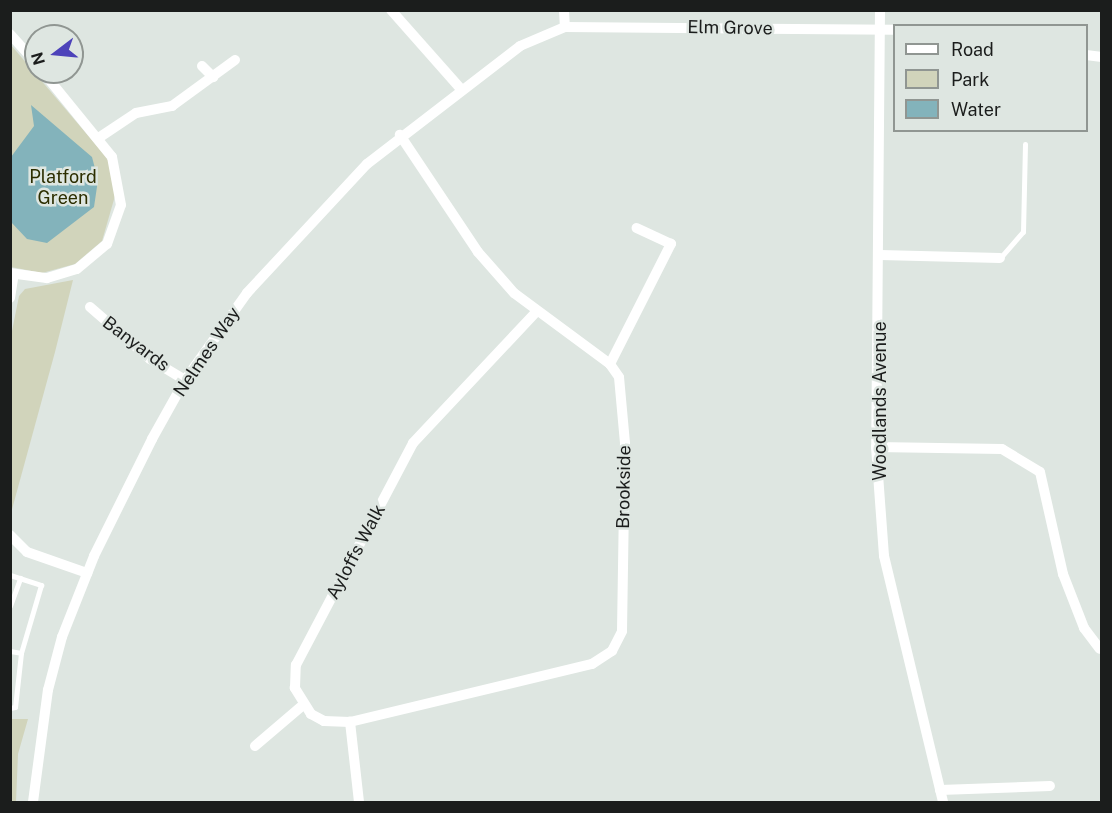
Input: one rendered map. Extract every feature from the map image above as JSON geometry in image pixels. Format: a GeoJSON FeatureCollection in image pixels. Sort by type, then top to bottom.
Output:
{"type":"FeatureCollection","features":[{"type":"Feature","properties":{"kind":"street"},"geometry":{"type":"LineString","coordinates":[[391,10],[460,87]]}},
{"type":"Feature","properties":{"kind":"street"},"geometry":{"type":"LineString","coordinates":[[564,10],[565,27]]}},
{"type":"Feature","properties":{"kind":"street","name":"Woodlands Avenue"},"geometry":{"type":"LineString","coordinates":[[880,10],[880,255],[876,447],[889,585],[944,802]]}},
{"type":"Feature","properties":{"kind":"street","name":"Nelmes Way"},"geometry":{"type":"LineString","coordinates":[[33,802],[48,690],[87,573],[185,380],[255,284],[334,196],[400,135],[460,87],[520,46],[565,27]]}},
{"type":"Feature","properties":{"kind":"street","name":"Elm Grove"},"geometry":{"type":"LineString","coordinates":[[565,27],[893,30]]}},
{"type":"Feature","properties":{"kind":"street"},"geometry":{"type":"LineString","coordinates":[[10,34],[24,50]]}},
{"type":"Feature","properties":{"kind":"street"},"geometry":{"type":"LineString","coordinates":[[100,137],[136,112],[172,105],[236,60]]}},
{"type":"Feature","properties":{"kind":"street"},"geometry":{"type":"LineString","coordinates":[[202,66],[213,77]]}},
{"type":"Feature","properties":{"kind":"street"},"geometry":{"type":"LineString","coordinates":[[10,298],[12,273],[33,279],[63,275],[107,244],[122,189],[100,137],[54,84]]}},
{"type":"Feature","properties":{"kind":"street"},"geometry":{"type":"LineString","coordinates":[[400,135],[478,252],[537,311],[610,364],[671,244],[636,228]]}},
{"type":"Feature","properties":{"kind":"street"},"geometry":{"type":"LineString","coordinates":[[880,255],[1000,258]]}},
{"type":"Feature","properties":{"kind":"street","name":"Banyards"},"geometry":{"type":"LineString","coordinates":[[90,307],[150,359],[185,380]]}},
{"type":"Feature","properties":{"kind":"street","name":"Ayloffs Walk"},"geometry":{"type":"LineString","coordinates":[[303,705],[295,688],[296,665],[413,443],[537,311]]}},
{"type":"Feature","properties":{"kind":"street","name":"Brookside"},"geometry":{"type":"LineString","coordinates":[[350,722],[592,664],[619,642],[624,433],[622,392],[610,364]]}},
{"type":"Feature","properties":{"kind":"street"},"geometry":{"type":"LineString","coordinates":[[876,447],[1002,449],[1040,472],[1063,574],[1084,628],[1100,649]]}},
{"type":"Feature","properties":{"kind":"street"},"geometry":{"type":"LineString","coordinates":[[10,535],[27,552],[87,573]]}},
{"type":"Feature","properties":{"kind":"street"},"geometry":{"type":"LineString","coordinates":[[255,746],[303,705],[324,721],[350,722],[359,802]]}},
{"type":"Feature","properties":{"kind":"street"},"geometry":{"type":"LineString","coordinates":[[940,790],[1050,786]]}},
{"type":"Feature","properties":{"kind":"lane"},"geometry":{"type":"LineString","coordinates":[[1000,258],[1023,232],[1025,144]]}},
{"type":"Feature","properties":{"kind":"lane"},"geometry":{"type":"LineString","coordinates":[[10,575],[41,585],[21,653],[15,707],[10,708]]}},
{"type":"Feature","properties":{"kind":"lane"},"geometry":{"type":"LineString","coordinates":[[10,606],[20,578]]}},
{"type":"Feature","properties":{"kind":"lane"},"geometry":{"type":"LineString","coordinates":[[10,651],[21,653]]}},
{"type":"Feature","properties":{"kind":"green space","name":"Platford Green"},"geometry":{"type":"Polygon","coordinates":[[[11,45],[24,60],[24,84],[44,84],[108,159],[117,189],[102,241],[75,264],[42,273],[11,267],[11,45]]]}},
{"type":"Feature","properties":{"kind":"green space"},"geometry":{"type":"Polygon","coordinates":[[[73,280],[11,513],[10,341],[19,296],[25,289],[73,280]]]}},
{"type":"Feature","properties":{"kind":"green space"},"geometry":{"type":"Polygon","coordinates":[[[11,719],[28,719],[18,754],[16,802],[11,802],[11,719]]]}},
{"type":"Feature","properties":{"kind":"water"},"geometry":{"type":"Polygon","coordinates":[[[31,105],[92,157],[98,180],[94,207],[47,243],[27,239],[11,222],[11,157],[34,126],[31,105]]]}}]}
